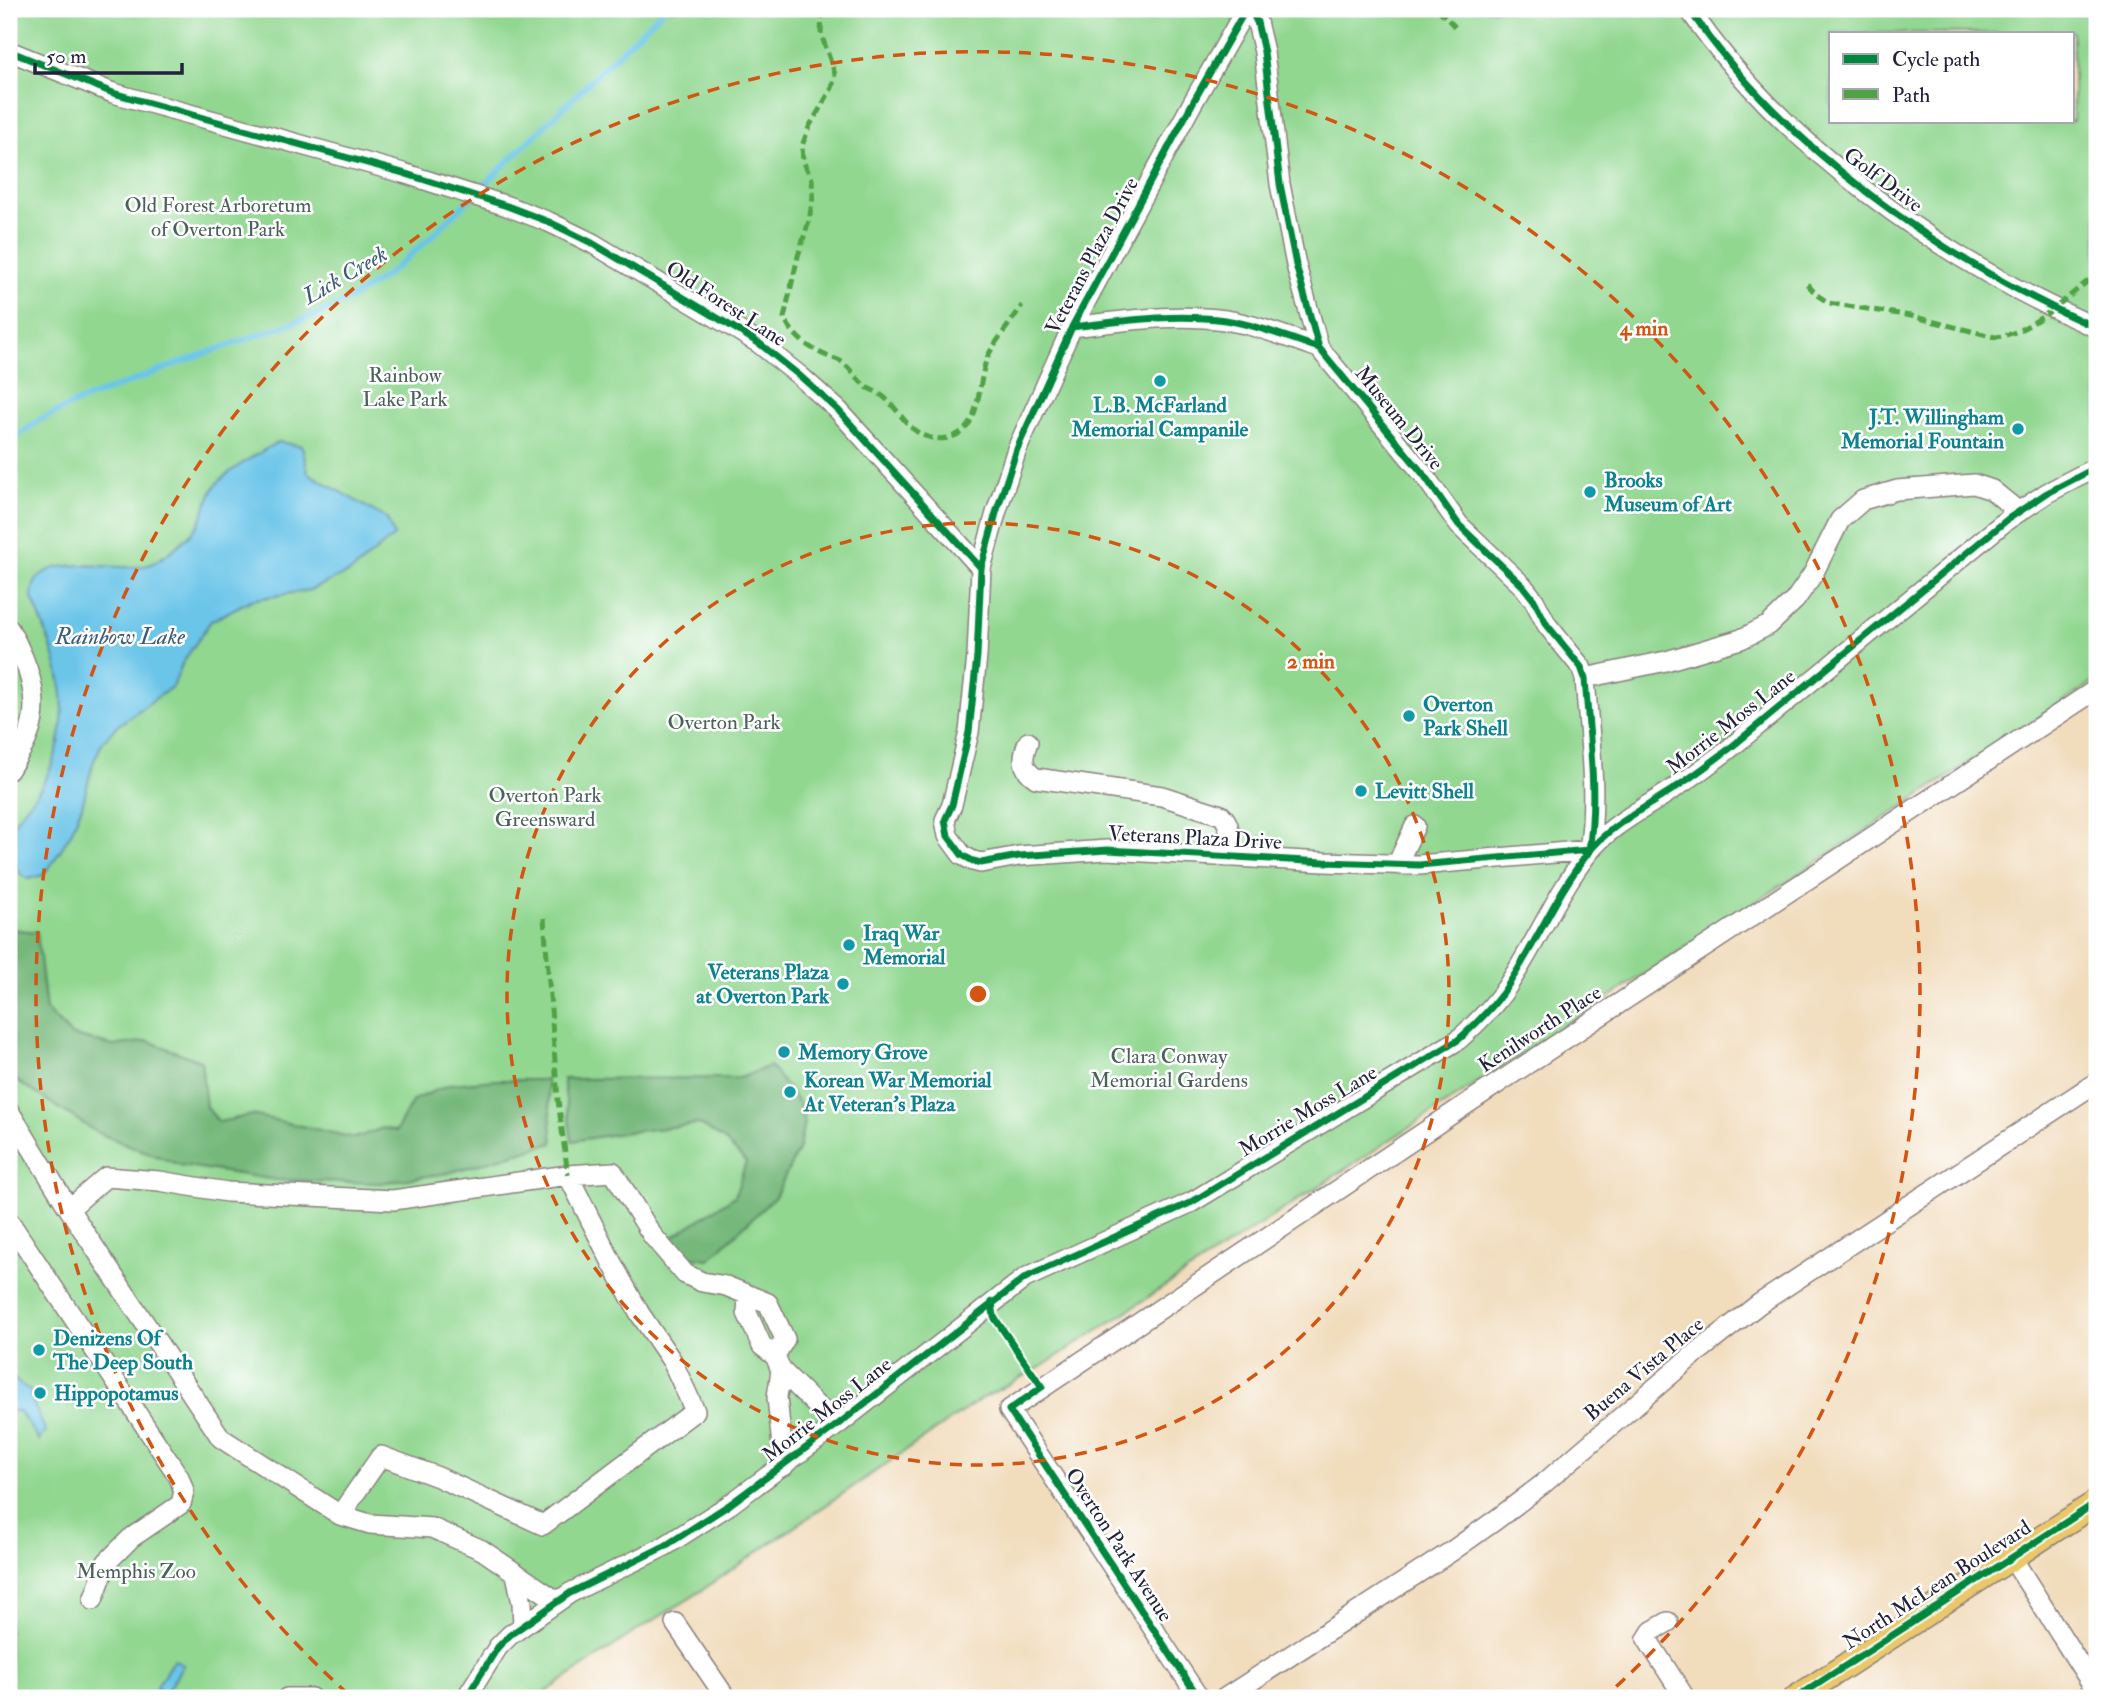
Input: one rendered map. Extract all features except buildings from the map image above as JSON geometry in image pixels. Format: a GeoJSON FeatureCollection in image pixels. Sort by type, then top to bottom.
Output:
{"type":"FeatureCollection","features":[{"type":"Feature","properties":{"kind":"main road","name":"North McLean Boulevard"},"geometry":{"type":"LineString","coordinates":[[1796,1698],[2097,1502]]}},
{"type":"Feature","properties":{"kind":"street","name":"Veterans Plaza Drive"},"geometry":{"type":"LineString","coordinates":[[1248,9],[1192,104],[1072,327],[1017,449],[981,568],[977,656],[969,732],[952,805],[945,820],[948,836],[962,855],[981,863],[1019,856],[1107,850],[1227,858],[1400,864],[1589,850]]}},
{"type":"Feature","properties":{"kind":"street","name":"Museum Drive"},"geometry":{"type":"LineString","coordinates":[[1248,9],[1257,22],[1264,52],[1285,211],[1296,265],[1319,348],[1424,475],[1459,525],[1523,586],[1547,625],[1581,667],[1586,678]]}},
{"type":"Feature","properties":{"kind":"street","name":"Golf Drive"},"geometry":{"type":"LineString","coordinates":[[1689,9],[1707,35],[1759,94],[1818,152],[1852,179],[1924,232],[2002,282],[2097,328]]}},
{"type":"Feature","properties":{"kind":"street","name":"Old Forest Lane"},"geometry":{"type":"LineString","coordinates":[[9,51],[113,93],[403,173],[507,206],[550,222],[592,243],[761,344],[800,376],[838,410],[981,568]]}},
{"type":"Feature","properties":{"kind":"street"},"geometry":{"type":"LineString","coordinates":[[1072,327],[1147,318],[1227,320],[1319,348]]}},
{"type":"Feature","properties":{"kind":"street","name":"Morrie Moss Lane"},"geometry":{"type":"LineString","coordinates":[[466,1698],[498,1647],[510,1635],[558,1601],[594,1580],[665,1546],[700,1525],[841,1422],[1025,1278],[1192,1202],[1458,1040],[1501,994],[1589,850],[1618,825],[1689,779],[1729,749],[2019,512],[2047,493],[2097,467]]}},
{"type":"Feature","properties":{"kind":"street"},"geometry":{"type":"LineString","coordinates":[[1589,850],[1594,799],[1586,678],[1666,661],[1741,639],[1769,625],[1795,600],[1813,574],[1840,520],[1851,509],[1871,497],[1897,490],[1974,484],[1992,490],[2019,512]]}},
{"type":"Feature","properties":{"kind":"street"},"geometry":{"type":"LineString","coordinates":[[9,629],[24,656],[34,694],[29,735],[9,770]]}},
{"type":"Feature","properties":{"kind":"street","name":"Kenilworth Place"},"geometry":{"type":"LineString","coordinates":[[1009,1410],[1486,1091],[2097,689]]}},
{"type":"Feature","properties":{"kind":"street"},"geometry":{"type":"LineString","coordinates":[[1028,742],[1023,754],[1024,764],[1028,773],[1035,778],[1162,796],[1221,815],[1226,818],[1230,829],[1227,858]]}},
{"type":"Feature","properties":{"kind":"street"},"geometry":{"type":"LineString","coordinates":[[1400,864],[1415,826]]}},
{"type":"Feature","properties":{"kind":"street","name":"Buena Vista Place"},"geometry":{"type":"LineString","coordinates":[[1225,1698],[1452,1552],[1497,1520],[1544,1484],[1690,1358],[1759,1304],[2097,1082]]}},
{"type":"Feature","properties":{"kind":"street"},"geometry":{"type":"LineString","coordinates":[[9,1111],[69,1209],[221,1438],[340,1515],[370,1524],[432,1528],[482,1550],[558,1601]]}},
{"type":"Feature","properties":{"kind":"street"},"geometry":{"type":"LineString","coordinates":[[69,1209],[106,1177],[159,1181],[227,1192],[393,1200],[568,1175],[613,1172],[652,1235],[685,1274],[702,1282],[726,1286],[748,1294],[747,1312],[762,1346],[818,1407],[841,1422]]}},
{"type":"Feature","properties":{"kind":"street"},"geometry":{"type":"LineString","coordinates":[[340,1515],[381,1456],[438,1477],[543,1525],[695,1410],[672,1361],[640,1314],[612,1263],[568,1175]]}},
{"type":"Feature","properties":{"kind":"street"},"geometry":{"type":"LineString","coordinates":[[9,1221],[179,1477],[184,1491],[180,1504],[131,1538],[107,1563],[93,1600]]}},
{"type":"Feature","properties":{"kind":"street"},"geometry":{"type":"LineString","coordinates":[[778,1363],[777,1397],[783,1466]]}},
{"type":"Feature","properties":{"kind":"street","name":"Overton Park Avenue"},"geometry":{"type":"LineString","coordinates":[[1009,1410],[1199,1698]]}},
{"type":"Feature","properties":{"kind":"street"},"geometry":{"type":"LineString","coordinates":[[2012,1558],[2097,1692]]}},
{"type":"Feature","properties":{"kind":"street"},"geometry":{"type":"LineString","coordinates":[[516,1574],[523,1626]]}},
{"type":"Feature","properties":{"kind":"street"},"geometry":{"type":"LineString","coordinates":[[1668,1622],[1652,1632],[1647,1639],[1685,1698]]}},
{"type":"Feature","properties":{"kind":"street"},"geometry":{"type":"LineString","coordinates":[[676,1623],[726,1698]]}},
{"type":"Feature","properties":{"kind":"street"},"geometry":{"type":"LineString","coordinates":[[287,1698],[311,1698]]}},
{"type":"Feature","properties":{"kind":"green space","name":"Overton Park"},"geometry":{"type":"Polygon","coordinates":[[[9,9],[2097,9],[2097,680],[1041,1367],[981,1399],[692,1597],[639,1629],[537,1698],[9,1698],[9,9]]]}},
{"type":"Feature","properties":{"kind":"green space"},"geometry":{"type":"Polygon","coordinates":[[[10,929],[37,932],[46,1010],[71,1035],[113,1046],[148,1041],[201,1061],[206,1107],[219,1122],[252,1115],[355,1138],[383,1128],[396,1131],[413,1100],[451,1084],[496,1080],[547,1080],[553,1143],[448,1173],[380,1183],[276,1180],[180,1165],[98,1133],[9,1076],[10,929]]]}},
{"type":"Feature","properties":{"kind":"green space"},"geometry":{"type":"Polygon","coordinates":[[[770,1066],[799,1103],[804,1122],[799,1148],[775,1197],[709,1259],[683,1256],[671,1238],[735,1196],[746,1162],[723,1139],[699,1124],[572,1141],[563,1079],[740,1078],[770,1066]]]}},
{"type":"Feature","properties":{"kind":"water","name":"Rainbow Lake"},"geometry":{"type":"Polygon","coordinates":[[[278,442],[302,446],[308,473],[387,519],[394,536],[351,572],[310,590],[251,600],[211,621],[183,662],[173,686],[117,726],[103,741],[93,763],[82,806],[71,833],[43,875],[28,879],[18,871],[11,859],[9,832],[43,784],[54,759],[63,713],[62,690],[51,645],[32,598],[35,582],[45,572],[60,567],[134,567],[154,563],[194,530],[213,490],[221,480],[278,442]]]}},
{"type":"Feature","properties":{"kind":"water"},"geometry":{"type":"Polygon","coordinates":[[[9,1374],[30,1390],[46,1433],[39,1441],[20,1412],[9,1410],[9,1374]]]}},
{"type":"Feature","properties":{"kind":"water"},"geometry":{"type":"Polygon","coordinates":[[[174,1659],[183,1665],[165,1694],[156,1688],[174,1659]]]}},
{"type":"Feature","properties":{"kind":"waterway","name":"Lick Creek"},"geometry":{"type":"LineString","coordinates":[[9,443],[38,421],[80,401],[319,314],[350,299],[386,276],[431,237],[664,9]]}},
{"type":"Feature","properties":{"kind":"marked path"},"geometry":{"type":"LineString","coordinates":[[822,9],[821,34],[835,74],[832,88],[809,127],[802,146],[803,161],[812,179],[813,196],[784,318],[788,325],[808,345],[842,362],[866,386],[885,398],[911,427],[925,436],[945,439],[962,432],[969,424],[978,402],[989,354],[1022,305]]}},
{"type":"Feature","properties":{"kind":"marked path"},"geometry":{"type":"LineString","coordinates":[[1438,9],[1455,27]]}},
{"type":"Feature","properties":{"kind":"marked path"},"geometry":{"type":"LineString","coordinates":[[1807,284],[1829,303],[1911,316],[1995,337],[2008,335],[2035,321],[2097,274]]}},
{"type":"Feature","properties":{"kind":"marked path"},"geometry":{"type":"LineString","coordinates":[[544,918],[558,1100],[568,1175]]}},
{"type":"Feature","properties":{"kind":"cycle path"},"geometry":{"type":"LineString","coordinates":[[1246,9],[1072,327],[1017,449],[981,568],[977,656],[969,732],[952,805],[945,820],[948,836],[962,855],[981,863],[1019,856],[1107,850],[1419,865],[1589,850]]}},
{"type":"Feature","properties":{"kind":"cycle path"},"geometry":{"type":"LineString","coordinates":[[1250,9],[1257,22],[1264,52],[1280,184],[1296,265],[1319,348],[1424,475],[1459,525],[1523,586],[1547,625],[1581,667],[1585,678],[1592,764],[1593,807],[1589,850]]}},
{"type":"Feature","properties":{"kind":"cycle path"},"geometry":{"type":"LineString","coordinates":[[1689,9],[1727,60],[1771,108],[1871,196],[1982,270],[2097,328]]}},
{"type":"Feature","properties":{"kind":"cycle path"},"geometry":{"type":"LineString","coordinates":[[9,51],[113,93],[403,173],[507,206],[592,243],[760,344],[800,376],[838,410],[981,568]]}},
{"type":"Feature","properties":{"kind":"cycle path"},"geometry":{"type":"LineString","coordinates":[[1072,327],[1148,319],[1206,318],[1249,325],[1319,348]]}},
{"type":"Feature","properties":{"kind":"cycle path"},"geometry":{"type":"LineString","coordinates":[[466,1698],[498,1647],[510,1635],[570,1593],[665,1546],[729,1505],[841,1422],[1025,1278],[1192,1202],[1458,1040],[1502,994],[1576,870],[1604,836],[1729,749],[2008,519],[2047,493],[2097,467]]}},
{"type":"Feature","properties":{"kind":"cycle path"},"geometry":{"type":"LineString","coordinates":[[992,1302],[994,1317],[1042,1387],[1009,1410],[1199,1698]]}},
{"type":"Feature","properties":{"kind":"cycle path"},"geometry":{"type":"LineString","coordinates":[[1796,1698],[2097,1502]]}},
{"type":"Feature","properties":{"kind":"place","name":"L.B. McFarland Memorial Campanile"},"geometry":{"type":"Point","coordinates":[1160,381]}},
{"type":"Feature","properties":{"kind":"place","name":"J.T. Willingham Memorial Fountain"},"geometry":{"type":"Point","coordinates":[2018,429]}},
{"type":"Feature","properties":{"kind":"place","name":"Brooks Museum of Art"},"geometry":{"type":"Point","coordinates":[1590,492]}},
{"type":"Feature","properties":{"kind":"place","name":"Overton Park Shell"},"geometry":{"type":"Point","coordinates":[1409,716]}},
{"type":"Feature","properties":{"kind":"place","name":"Levitt Shell"},"geometry":{"type":"Point","coordinates":[1361,791]}},
{"type":"Feature","properties":{"kind":"place","name":"Iraq War Memorial"},"geometry":{"type":"Point","coordinates":[849,945]}},
{"type":"Feature","properties":{"kind":"place","name":"Veterans Plaza at Overton Park"},"geometry":{"type":"Point","coordinates":[843,984]}},
{"type":"Feature","properties":{"kind":"place","name":"Memory Grove"},"geometry":{"type":"Point","coordinates":[784,1052]}},
{"type":"Feature","properties":{"kind":"place","name":"Korean War Memorial At Veteran's Plaza"},"geometry":{"type":"Point","coordinates":[790,1092]}},
{"type":"Feature","properties":{"kind":"place","name":"Denizens Of The Deep South"},"geometry":{"type":"Point","coordinates":[39,1350]}},
{"type":"Feature","properties":{"kind":"place","name":"Hippopotamus"},"geometry":{"type":"Point","coordinates":[40,1393]}},
{"type":"Feature","properties":{"kind":"park label","name":"Old Forest Arboretum of Overton Park"},"geometry":{"type":"Point","coordinates":[218,217]}},
{"type":"Feature","properties":{"kind":"park label","name":"Rainbow Lake Park"},"geometry":{"type":"Point","coordinates":[405,387]}},
{"type":"Feature","properties":{"kind":"park label","name":"Overton Park Greensward"},"geometry":{"type":"Point","coordinates":[545,807]}},
{"type":"Feature","properties":{"kind":"park label","name":"Clara Conway Memorial Gardens"},"geometry":{"type":"Point","coordinates":[1169,1068]}},
{"type":"Feature","properties":{"kind":"park label","name":"Memphis Zoo"},"geometry":{"type":"Point","coordinates":[136,1571]}}]}
